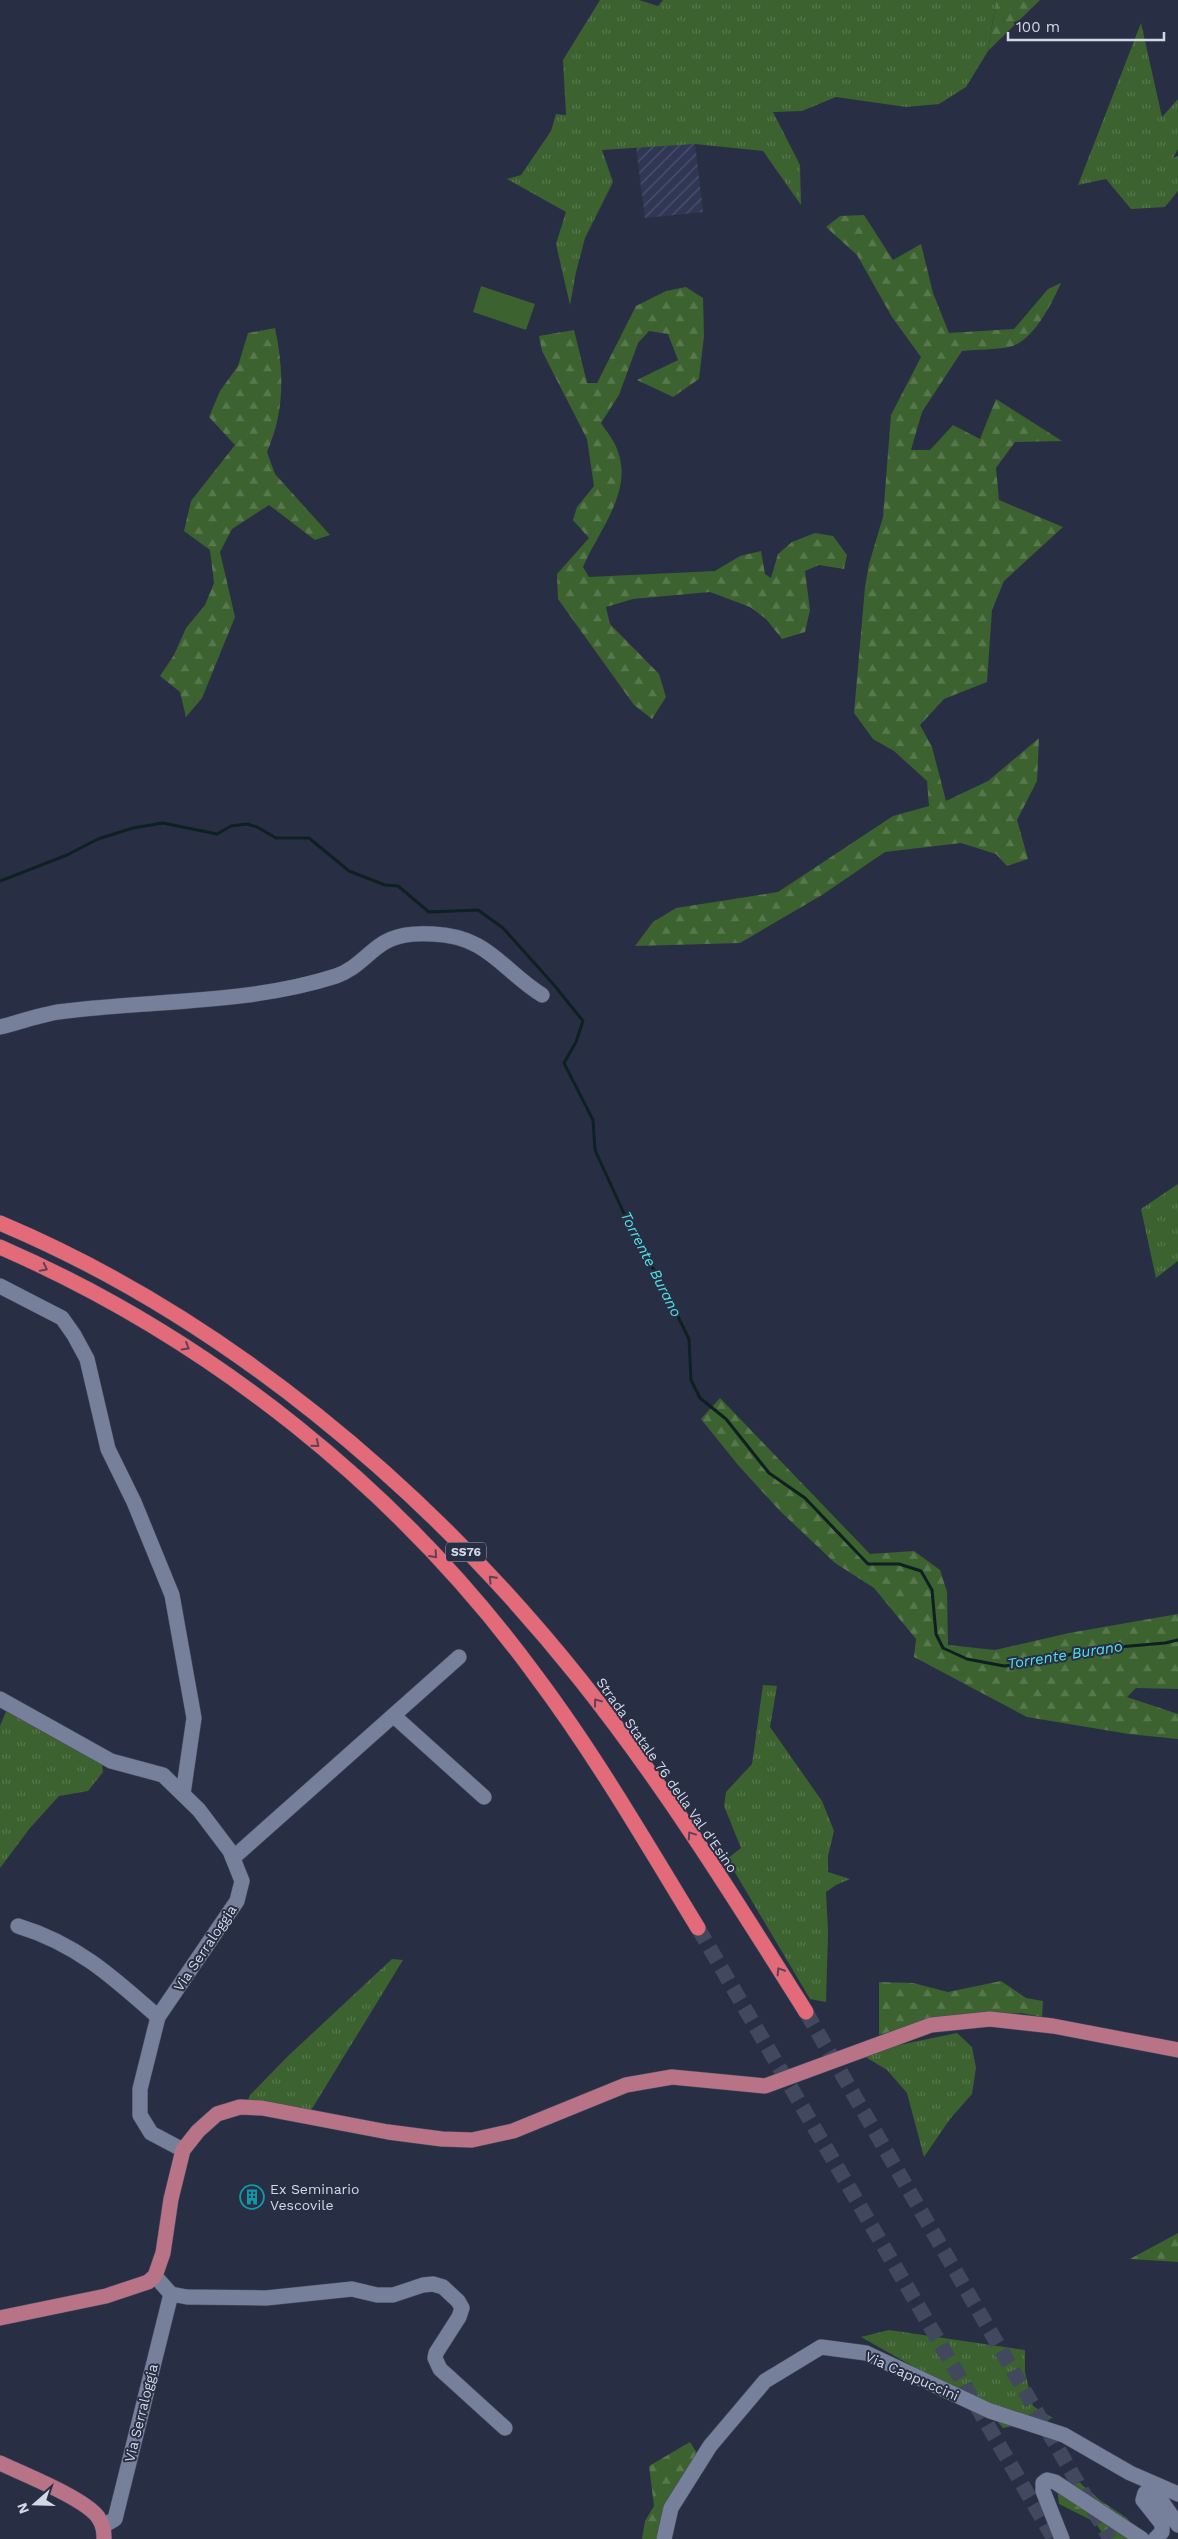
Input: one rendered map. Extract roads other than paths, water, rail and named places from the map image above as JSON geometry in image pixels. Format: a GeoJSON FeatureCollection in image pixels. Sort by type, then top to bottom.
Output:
{"type":"FeatureCollection","features":[{"type":"Feature","properties":{"kind":"highway","name":"Strada Statale 76 della Val d'Esino"},"geometry":{"type":"LineString","coordinates":[[0,1223],[73,1256],[183,1320],[252,1366],[351,1442],[442,1526],[528,1616],[631,1747],[744,1913],[806,2012]]}},
{"type":"Feature","properties":{"kind":"highway","name":"SS76"},"geometry":{"type":"LineString","coordinates":[[0,1247],[114,1304],[202,1357],[259,1397],[340,1463],[418,1537],[473,1599],[534,1673],[560,1709],[613,1788],[698,1928]]}},
{"type":"Feature","properties":{"kind":"main road"},"geometry":{"type":"LineString","coordinates":[[0,2318],[128,2290],[148,2282],[156,2276],[163,2253],[171,2199],[183,2150],[198,2131],[217,2114],[240,2107],[262,2108],[388,2132],[442,2139],[472,2140],[513,2131],[626,2085],[672,2077],[765,2086],[930,2025],[990,2019],[1053,2026],[1178,2050]]}},
{"type":"Feature","properties":{"kind":"main road","name":"Via Serraloggia"},"geometry":{"type":"LineString","coordinates":[[0,2463],[80,2503],[96,2515],[104,2533]]}},
{"type":"Feature","properties":{"kind":"street"},"geometry":{"type":"LineString","coordinates":[[0,1027],[65,1011],[170,1002],[302,986],[338,975],[358,966],[380,946],[393,938],[408,934],[435,934],[470,941],[489,951],[542,996]]}},
{"type":"Feature","properties":{"kind":"street"},"geometry":{"type":"LineString","coordinates":[[0,1286],[62,1318],[74,1335],[86,1359],[108,1449],[134,1502],[172,1595],[194,1718],[183,1794]]}},
{"type":"Feature","properties":{"kind":"street"},"geometry":{"type":"LineString","coordinates":[[233,1858],[459,1657]]}},
{"type":"Feature","properties":{"kind":"street","name":"Via Serraloggia"},"geometry":{"type":"LineString","coordinates":[[0,1699],[111,1761],[163,1775],[199,1810],[233,1858],[242,1881],[237,1901],[158,2017],[140,2089],[140,2115],[151,2133],[183,2150]]}},
{"type":"Feature","properties":{"kind":"street"},"geometry":{"type":"LineString","coordinates":[[394,1716],[484,1797]]}},
{"type":"Feature","properties":{"kind":"street"},"geometry":{"type":"LineString","coordinates":[[18,1926],[43,1934],[70,1947],[104,1970],[158,2017]]}},
{"type":"Feature","properties":{"kind":"street"},"geometry":{"type":"LineString","coordinates":[[156,2276],[171,2294],[187,2297],[266,2298],[352,2289],[377,2295],[393,2295],[422,2285],[433,2284],[443,2288],[458,2301],[462,2308],[459,2317],[436,2353],[440,2369],[505,2428]]}},
{"type":"Feature","properties":{"kind":"street","name":"Via Serraloggia"},"geometry":{"type":"LineString","coordinates":[[104,2533],[115,2519],[171,2294]]}},
{"type":"Feature","properties":{"kind":"street","name":"Via Cappuccini"},"geometry":{"type":"LineString","coordinates":[[664,2539],[671,2508],[710,2446],[765,2381],[821,2347],[866,2353],[990,2411],[1064,2435],[1130,2473],[1178,2494]]}},
{"type":"Feature","properties":{"kind":"street"},"geometry":{"type":"LineString","coordinates":[[1062,2539],[1043,2491],[1042,2482],[1047,2480],[1055,2482],[1142,2539]]}},
{"type":"Feature","properties":{"kind":"street"},"geometry":{"type":"LineString","coordinates":[[1156,2539],[1162,2532],[1162,2524],[1143,2500],[1145,2493],[1160,2499],[1178,2525]]}},
{"type":"Feature","properties":{"kind":"waterway","name":"Torrente Burano"},"geometry":{"type":"LineString","coordinates":[[0,881],[67,855],[98,839],[133,828],[163,823],[217,834],[231,826],[247,824],[257,827],[276,838],[309,838],[349,871],[385,885],[398,886],[429,912],[478,910],[503,928],[583,1021],[576,1042],[564,1063],[593,1120],[595,1150],[642,1253],[657,1274],[689,1339],[691,1380],[700,1398],[726,1419],[769,1473],[805,1498],[868,1564],[899,1564],[921,1571],[932,1590],[936,1634],[943,1648],[967,1659],[1004,1666],[1050,1661],[1084,1650],[1165,1643],[1178,1640]]}},
{"type":"Feature","properties":{"kind":"tunnel"},"geometry":{"type":"LineString","coordinates":[[698,1928],[1054,2539]]}},
{"type":"Feature","properties":{"kind":"tunnel"},"geometry":{"type":"LineString","coordinates":[[806,2012],[1110,2539]]}},
{"type":"Feature","properties":{"kind":"place","name":"Ex Seminario Vescovile"},"geometry":{"type":"Point","coordinates":[252,2197]}}]}
